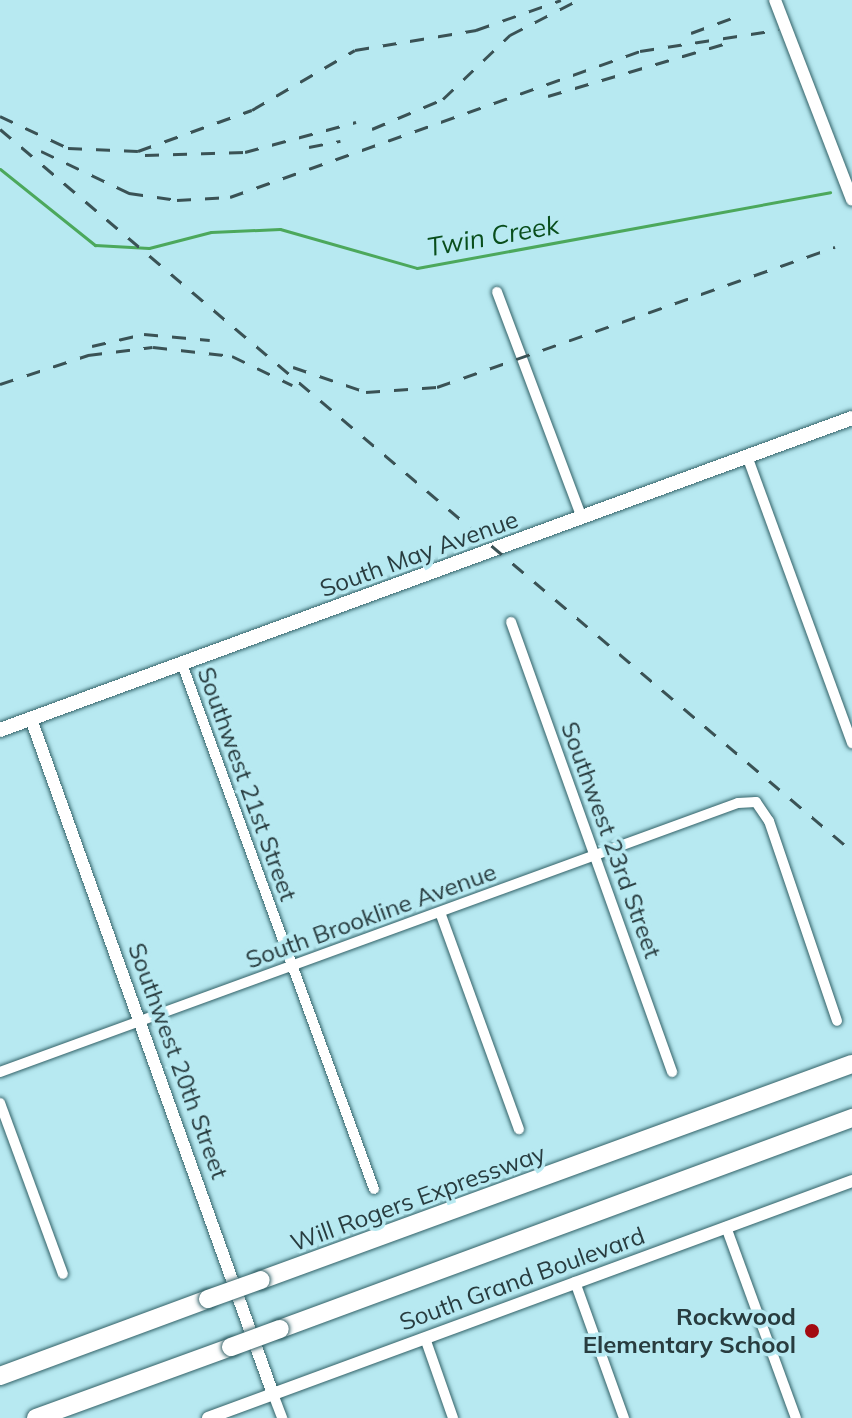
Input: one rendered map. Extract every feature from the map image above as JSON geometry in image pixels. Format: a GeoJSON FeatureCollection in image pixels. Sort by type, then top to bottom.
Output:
{"type":"FeatureCollection","features":[{"type":"Feature","properties":{"kind":"highway","name":"Will Rogers Expressway"},"geometry":{"type":"LineString","coordinates":[[0,1376],[852,1064]]}},
{"type":"Feature","properties":{"kind":"highway"},"geometry":{"type":"LineString","coordinates":[[36,1418],[852,1118]]}},
{"type":"Feature","properties":{"kind":"main road","name":"South May Avenue"},"geometry":{"type":"LineString","coordinates":[[0,730],[852,418]]}},
{"type":"Feature","properties":{"kind":"street"},"geometry":{"type":"LineString","coordinates":[[775,0],[852,200]]}},
{"type":"Feature","properties":{"kind":"street"},"geometry":{"type":"LineString","coordinates":[[497,292],[582,518]]}},
{"type":"Feature","properties":{"kind":"street"},"geometry":{"type":"LineString","coordinates":[[747,456],[852,743]]}},
{"type":"Feature","properties":{"kind":"street","name":"Southwest 23rd Street"},"geometry":{"type":"LineString","coordinates":[[511,622],[672,1072]]}},
{"type":"Feature","properties":{"kind":"street","name":"Southwest 21st Street"},"geometry":{"type":"LineString","coordinates":[[182,664],[374,1189]]}},
{"type":"Feature","properties":{"kind":"street","name":"Southwest 20th Street"},"geometry":{"type":"LineString","coordinates":[[31,719],[282,1418]]}},
{"type":"Feature","properties":{"kind":"street","name":"South Brookline Avenue"},"geometry":{"type":"LineString","coordinates":[[0,1072],[141,1019],[441,915],[594,851],[709,810],[756,802],[769,821],[837,1021]]}},
{"type":"Feature","properties":{"kind":"street"},"geometry":{"type":"LineString","coordinates":[[441,915],[519,1129]]}},
{"type":"Feature","properties":{"kind":"street"},"geometry":{"type":"LineString","coordinates":[[0,1103],[63,1274]]}},
{"type":"Feature","properties":{"kind":"street","name":"South Grand Boulevard"},"geometry":{"type":"LineString","coordinates":[[208,1418],[852,1181]]}},
{"type":"Feature","properties":{"kind":"street"},"geometry":{"type":"LineString","coordinates":[[726,1227],[796,1418]]}},
{"type":"Feature","properties":{"kind":"street"},"geometry":{"type":"LineString","coordinates":[[575,1282],[624,1418]]}},
{"type":"Feature","properties":{"kind":"street"},"geometry":{"type":"LineString","coordinates":[[425,1338],[453,1418]]}},
{"type":"Feature","properties":{"kind":"waterway","name":"Twin Creek"},"geometry":{"type":"LineString","coordinates":[[0,169],[95,245],[149,248],[211,232],[280,229],[417,268],[830,192]]}},
{"type":"Feature","properties":{"kind":"railway"},"geometry":{"type":"LineString","coordinates":[[0,116],[68,148],[138,151],[252,110],[355,50],[476,30],[561,0]]}},
{"type":"Feature","properties":{"kind":"railway"},"geometry":{"type":"LineString","coordinates":[[372,129],[443,99],[510,35],[578,0]]}},
{"type":"Feature","properties":{"kind":"railway"},"geometry":{"type":"LineString","coordinates":[[691,33],[743,14]]}},
{"type":"Feature","properties":{"kind":"railway"},"geometry":{"type":"LineString","coordinates":[[41,151],[129,193],[177,200],[230,197],[640,51],[778,30]]}},
{"type":"Feature","properties":{"kind":"railway"},"geometry":{"type":"LineString","coordinates":[[548,96],[724,44]]}},
{"type":"Feature","properties":{"kind":"railway"},"geometry":{"type":"LineString","coordinates":[[145,155],[245,152],[356,122]]}},
{"type":"Feature","properties":{"kind":"railway"},"geometry":{"type":"LineString","coordinates":[[0,129],[852,851]]}},
{"type":"Feature","properties":{"kind":"railway"},"geometry":{"type":"LineString","coordinates":[[309,147],[340,141]]}},
{"type":"Feature","properties":{"kind":"railway"},"geometry":{"type":"LineString","coordinates":[[293,367],[366,392],[437,387],[835,247]]}},
{"type":"Feature","properties":{"kind":"railway"},"geometry":{"type":"LineString","coordinates":[[92,346],[144,334],[210,340]]}},
{"type":"Feature","properties":{"kind":"railway"},"geometry":{"type":"LineString","coordinates":[[0,384],[88,355],[153,347],[232,356],[292,385]]}},
{"type":"Feature","properties":{"kind":"place","name":"Rockwood Elementary School"},"geometry":{"type":"Point","coordinates":[812,1331]}}]}
